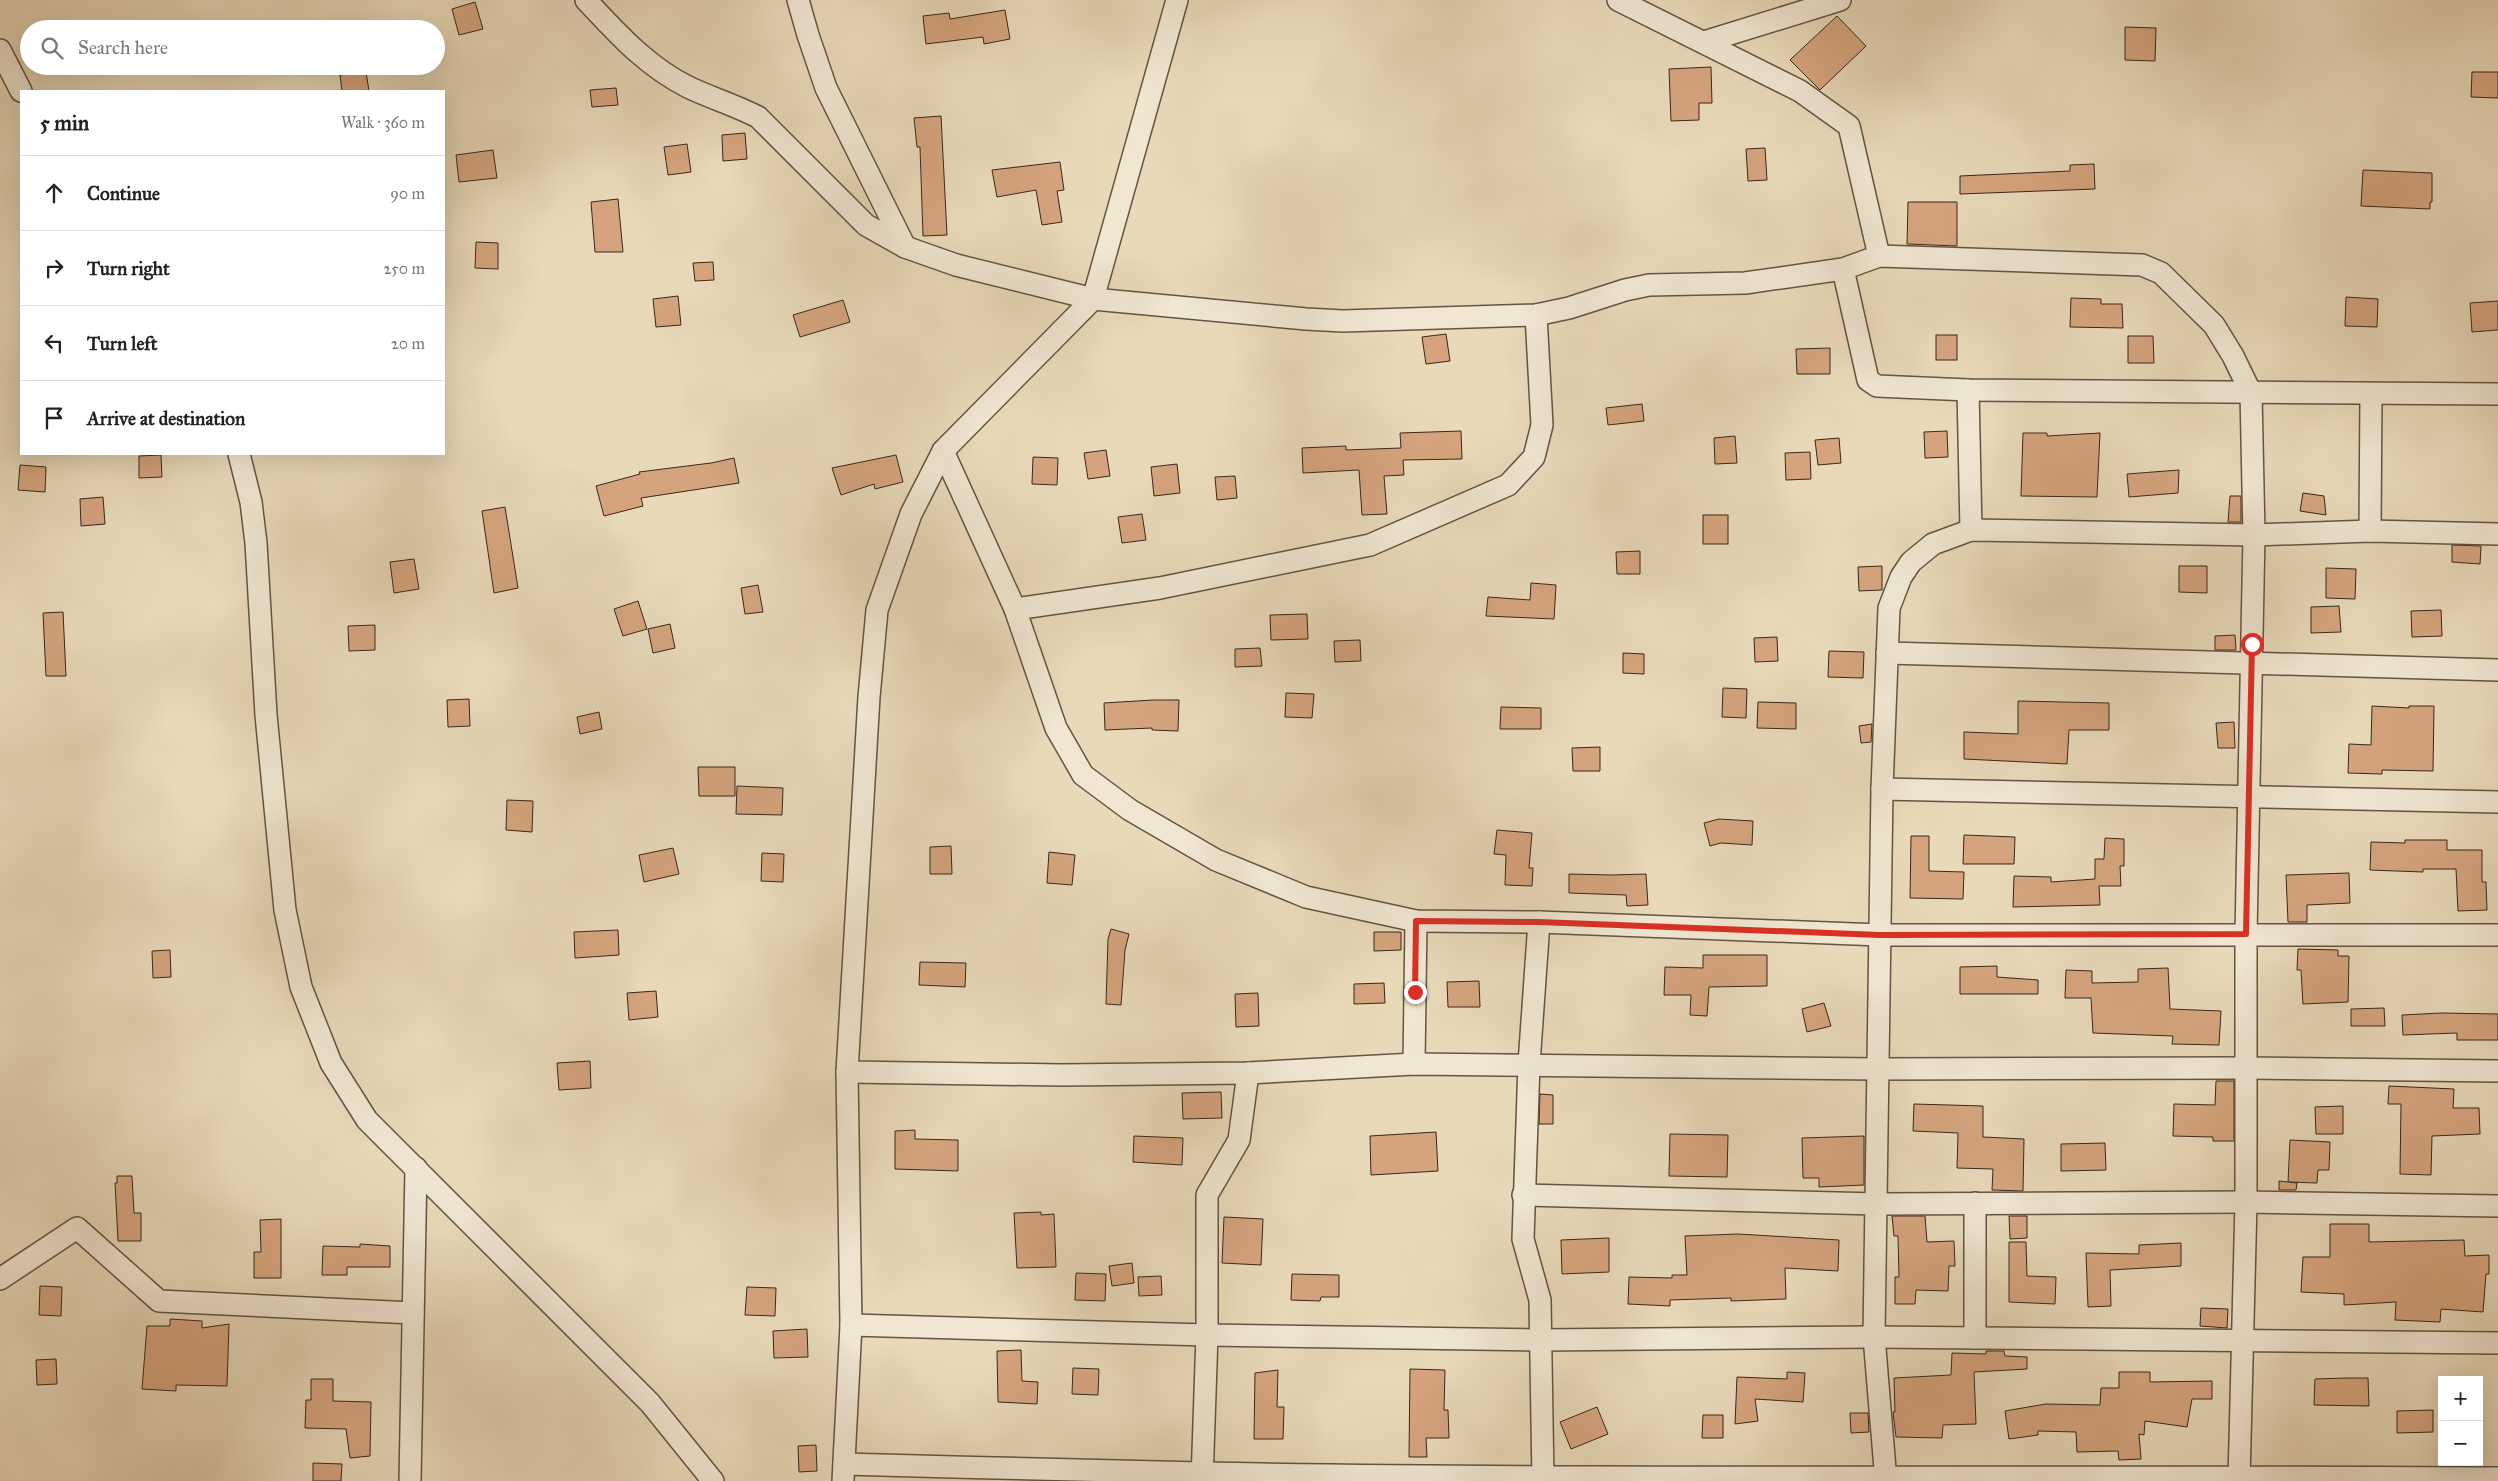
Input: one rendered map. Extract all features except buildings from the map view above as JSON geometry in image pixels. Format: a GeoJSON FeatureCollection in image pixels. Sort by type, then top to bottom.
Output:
{"type":"FeatureCollection","features":[{"type":"Feature","properties":{"kind":"street"},"geometry":{"type":"LineString","coordinates":[[586,0],[634,51],[658,69],[688,87],[739,107],[758,117],[866,226],[905,247],[956,265],[1093,299],[1306,319],[1343,320],[1536,315],[1569,308],[1625,290],[1649,285],[1745,283],[1843,269],[1880,256],[2142,265],[2162,273],[2214,325],[2233,356],[2251,393],[2254,535],[2247,796],[2246,1202],[2239,1478]]}},
{"type":"Feature","properties":{"kind":"street"},"geometry":{"type":"LineString","coordinates":[[798,0],[826,88],[905,247]]}},
{"type":"Feature","properties":{"kind":"street"},"geometry":{"type":"LineString","coordinates":[[1177,0],[1093,299],[943,451],[911,514],[877,610],[861,822],[847,1072],[851,1325],[843,1473],[1202,1477],[2498,1478]]}},
{"type":"Feature","properties":{"kind":"street"},"geometry":{"type":"LineString","coordinates":[[1618,0],[1800,90],[1849,126],[1880,256]]}},
{"type":"Feature","properties":{"kind":"street"},"geometry":{"type":"LineString","coordinates":[[1704,42],[1840,0]]}},
{"type":"Feature","properties":{"kind":"street"},"geometry":{"type":"LineString","coordinates":[[0,50],[20,90]]}},
{"type":"Feature","properties":{"kind":"street"},"geometry":{"type":"LineString","coordinates":[[1843,269],[1868,380],[1877,386],[1968,390],[2498,394]]}},
{"type":"Feature","properties":{"kind":"street"},"geometry":{"type":"LineString","coordinates":[[1016,609],[1160,588],[1370,544],[1508,485],[1534,457],[1542,425],[1536,315]]}},
{"type":"Feature","properties":{"kind":"street"},"geometry":{"type":"LineString","coordinates":[[1968,390],[1971,530]]}},
{"type":"Feature","properties":{"kind":"street"},"geometry":{"type":"LineString","coordinates":[[2370,531],[2372,394]]}},
{"type":"Feature","properties":{"kind":"street"},"geometry":{"type":"LineString","coordinates":[[943,451],[1016,609],[1056,728],[1083,775],[1130,810],[1216,860],[1306,897],[1416,921],[1539,922],[1880,935],[2498,935]]}},
{"type":"Feature","properties":{"kind":"street"},"geometry":{"type":"LineString","coordinates":[[240,455],[251,502],[256,543],[266,715],[286,910],[301,987],[331,1063],[367,1120],[650,1403],[714,1481]]}},
{"type":"Feature","properties":{"kind":"street"},"geometry":{"type":"LineString","coordinates":[[1886,1479],[1874,1337],[1880,1069],[1882,789],[1889,608],[1900,576],[1912,562],[1933,544],[1971,530],[2254,535],[2370,531],[2498,534]]}},
{"type":"Feature","properties":{"kind":"street"},"geometry":{"type":"LineString","coordinates":[[1887,653],[2498,670]]}},
{"type":"Feature","properties":{"kind":"street"},"geometry":{"type":"LineString","coordinates":[[1882,789],[2498,802]]}},
{"type":"Feature","properties":{"kind":"street"},"geometry":{"type":"LineString","coordinates":[[1414,1064],[1416,921]]}},
{"type":"Feature","properties":{"kind":"street"},"geometry":{"type":"LineString","coordinates":[[1539,922],[1529,1064],[1523,1195],[1523,1239],[1540,1300],[1543,1478]]}},
{"type":"Feature","properties":{"kind":"street"},"geometry":{"type":"LineString","coordinates":[[847,1072],[1062,1075],[1248,1073],[1414,1064],[1880,1069],[2246,1068],[2498,1071]]}},
{"type":"Feature","properties":{"kind":"street"},"geometry":{"type":"LineString","coordinates":[[1202,1477],[1207,1335],[1207,1194],[1239,1140],[1248,1073]]}},
{"type":"Feature","properties":{"kind":"street"},"geometry":{"type":"LineString","coordinates":[[410,1481],[416,1168]]}},
{"type":"Feature","properties":{"kind":"street"},"geometry":{"type":"LineString","coordinates":[[1523,1195],[1877,1204],[2246,1202],[2498,1206]]}},
{"type":"Feature","properties":{"kind":"street"},"geometry":{"type":"LineString","coordinates":[[1975,1204],[1975,1338]]}},
{"type":"Feature","properties":{"kind":"street"},"geometry":{"type":"LineString","coordinates":[[0,1279],[77,1228],[159,1302],[413,1313]]}},
{"type":"Feature","properties":{"kind":"street"},"geometry":{"type":"LineString","coordinates":[[851,1325],[1207,1335],[1541,1340],[1874,1337],[2498,1343]]}},
{"type":"Feature","properties":{"kind":"route"},"geometry":{"type":"LineString","coordinates":[[1415,992],[1416,921],[1539,922],[1880,935],[2246,934],[2247,796],[2252,644]]}}]}
